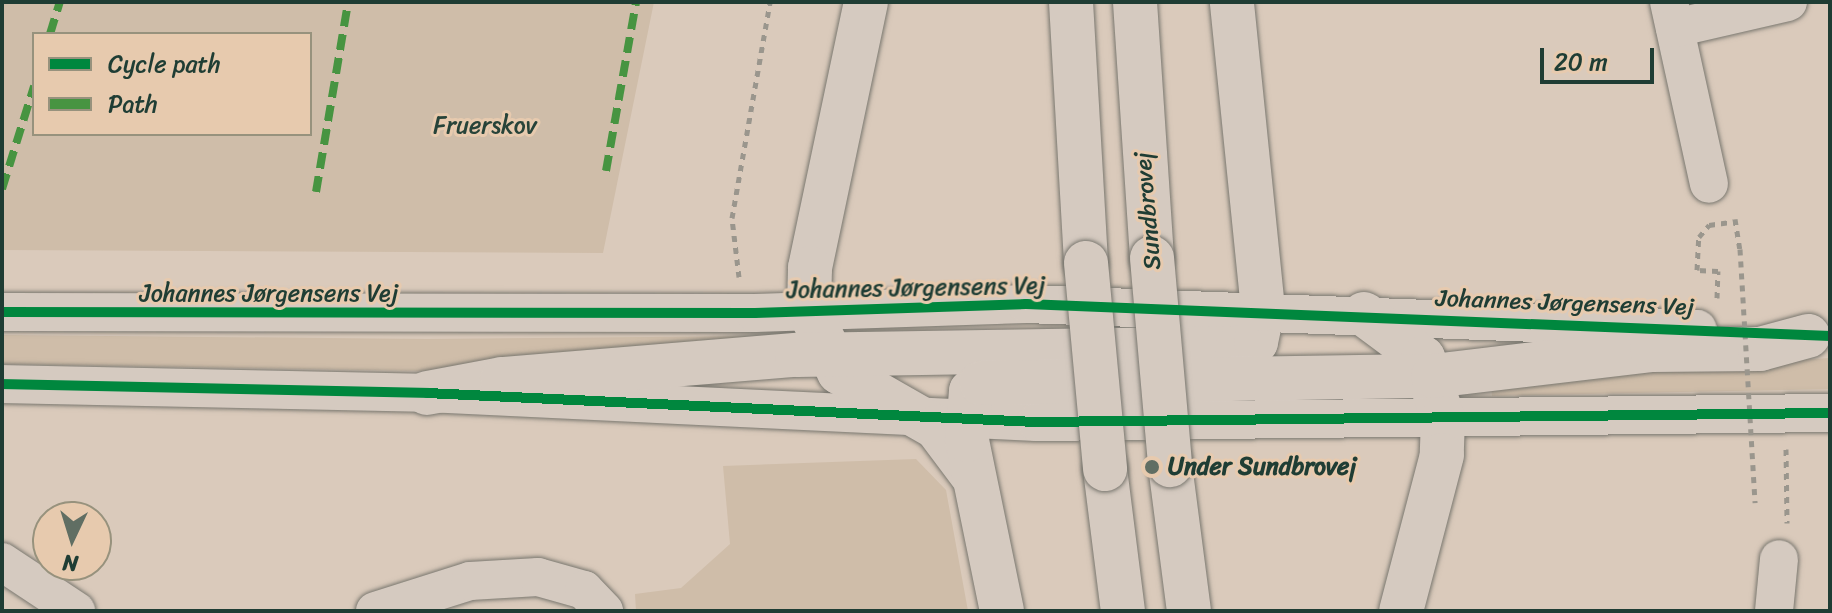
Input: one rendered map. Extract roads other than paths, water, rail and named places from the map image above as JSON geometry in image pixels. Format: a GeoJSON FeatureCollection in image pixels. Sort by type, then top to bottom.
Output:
{"type":"FeatureCollection","features":[{"type":"Feature","properties":{"kind":"main road"},"geometry":{"type":"LineString","coordinates":[[866,2],[810,268],[809,310],[827,353],[856,385],[957,446],[976,485]]}},
{"type":"Feature","properties":{"kind":"main road"},"geometry":{"type":"LineString","coordinates":[[1071,2],[1086,263],[1105,469],[1123,611]]}},
{"type":"Feature","properties":{"kind":"main road","name":"Sundbrovej"},"geometry":{"type":"LineString","coordinates":[[1135,2],[1170,465],[1189,611]]}},
{"type":"Feature","properties":{"kind":"main road"},"geometry":{"type":"LineString","coordinates":[[427,393],[502,379],[827,353],[1237,348],[1256,342],[1263,309],[1232,2]]}},
{"type":"Feature","properties":{"kind":"main road"},"geometry":{"type":"LineString","coordinates":[[1364,314],[1401,335],[1433,376],[1443,418],[1442,455],[1401,611]]}},
{"type":"Feature","properties":{"kind":"main road"},"geometry":{"type":"LineString","coordinates":[[1002,611],[976,485],[966,418],[971,391],[1014,378],[1222,383],[1433,376],[1652,350],[1760,349],[1819,336]]}},
{"type":"Feature","properties":{"kind":"street"},"geometry":{"type":"LineString","coordinates":[[1709,184],[1672,15],[1788,2]]}},
{"type":"Feature","properties":{"kind":"street","name":"Johannes Jørgensens Vej"},"geometry":{"type":"LineString","coordinates":[[2,312],[743,313],[1026,304],[1263,309],[1819,336]]}},
{"type":"Feature","properties":{"kind":"street"},"geometry":{"type":"LineString","coordinates":[[2,384],[427,393],[966,418],[1443,418],[1830,413]]}},
{"type":"Feature","properties":{"kind":"street"},"geometry":{"type":"LineString","coordinates":[[1774,611],[1779,559]]}},
{"type":"Feature","properties":{"kind":"street"},"geometry":{"type":"LineString","coordinates":[[2,562],[76,611]]}},
{"type":"Feature","properties":{"kind":"street"},"geometry":{"type":"LineString","coordinates":[[375,611],[470,581],[538,577],[584,590],[604,611]]}},
{"type":"Feature","properties":{"kind":"place","name":"Under Sundbrovej"},"geometry":{"type":"Point","coordinates":[1152,467]}},
{"type":"Feature","properties":{"kind":"park label","name":"Fruerskov"},"geometry":{"type":"Point","coordinates":[485,126]}}]}
